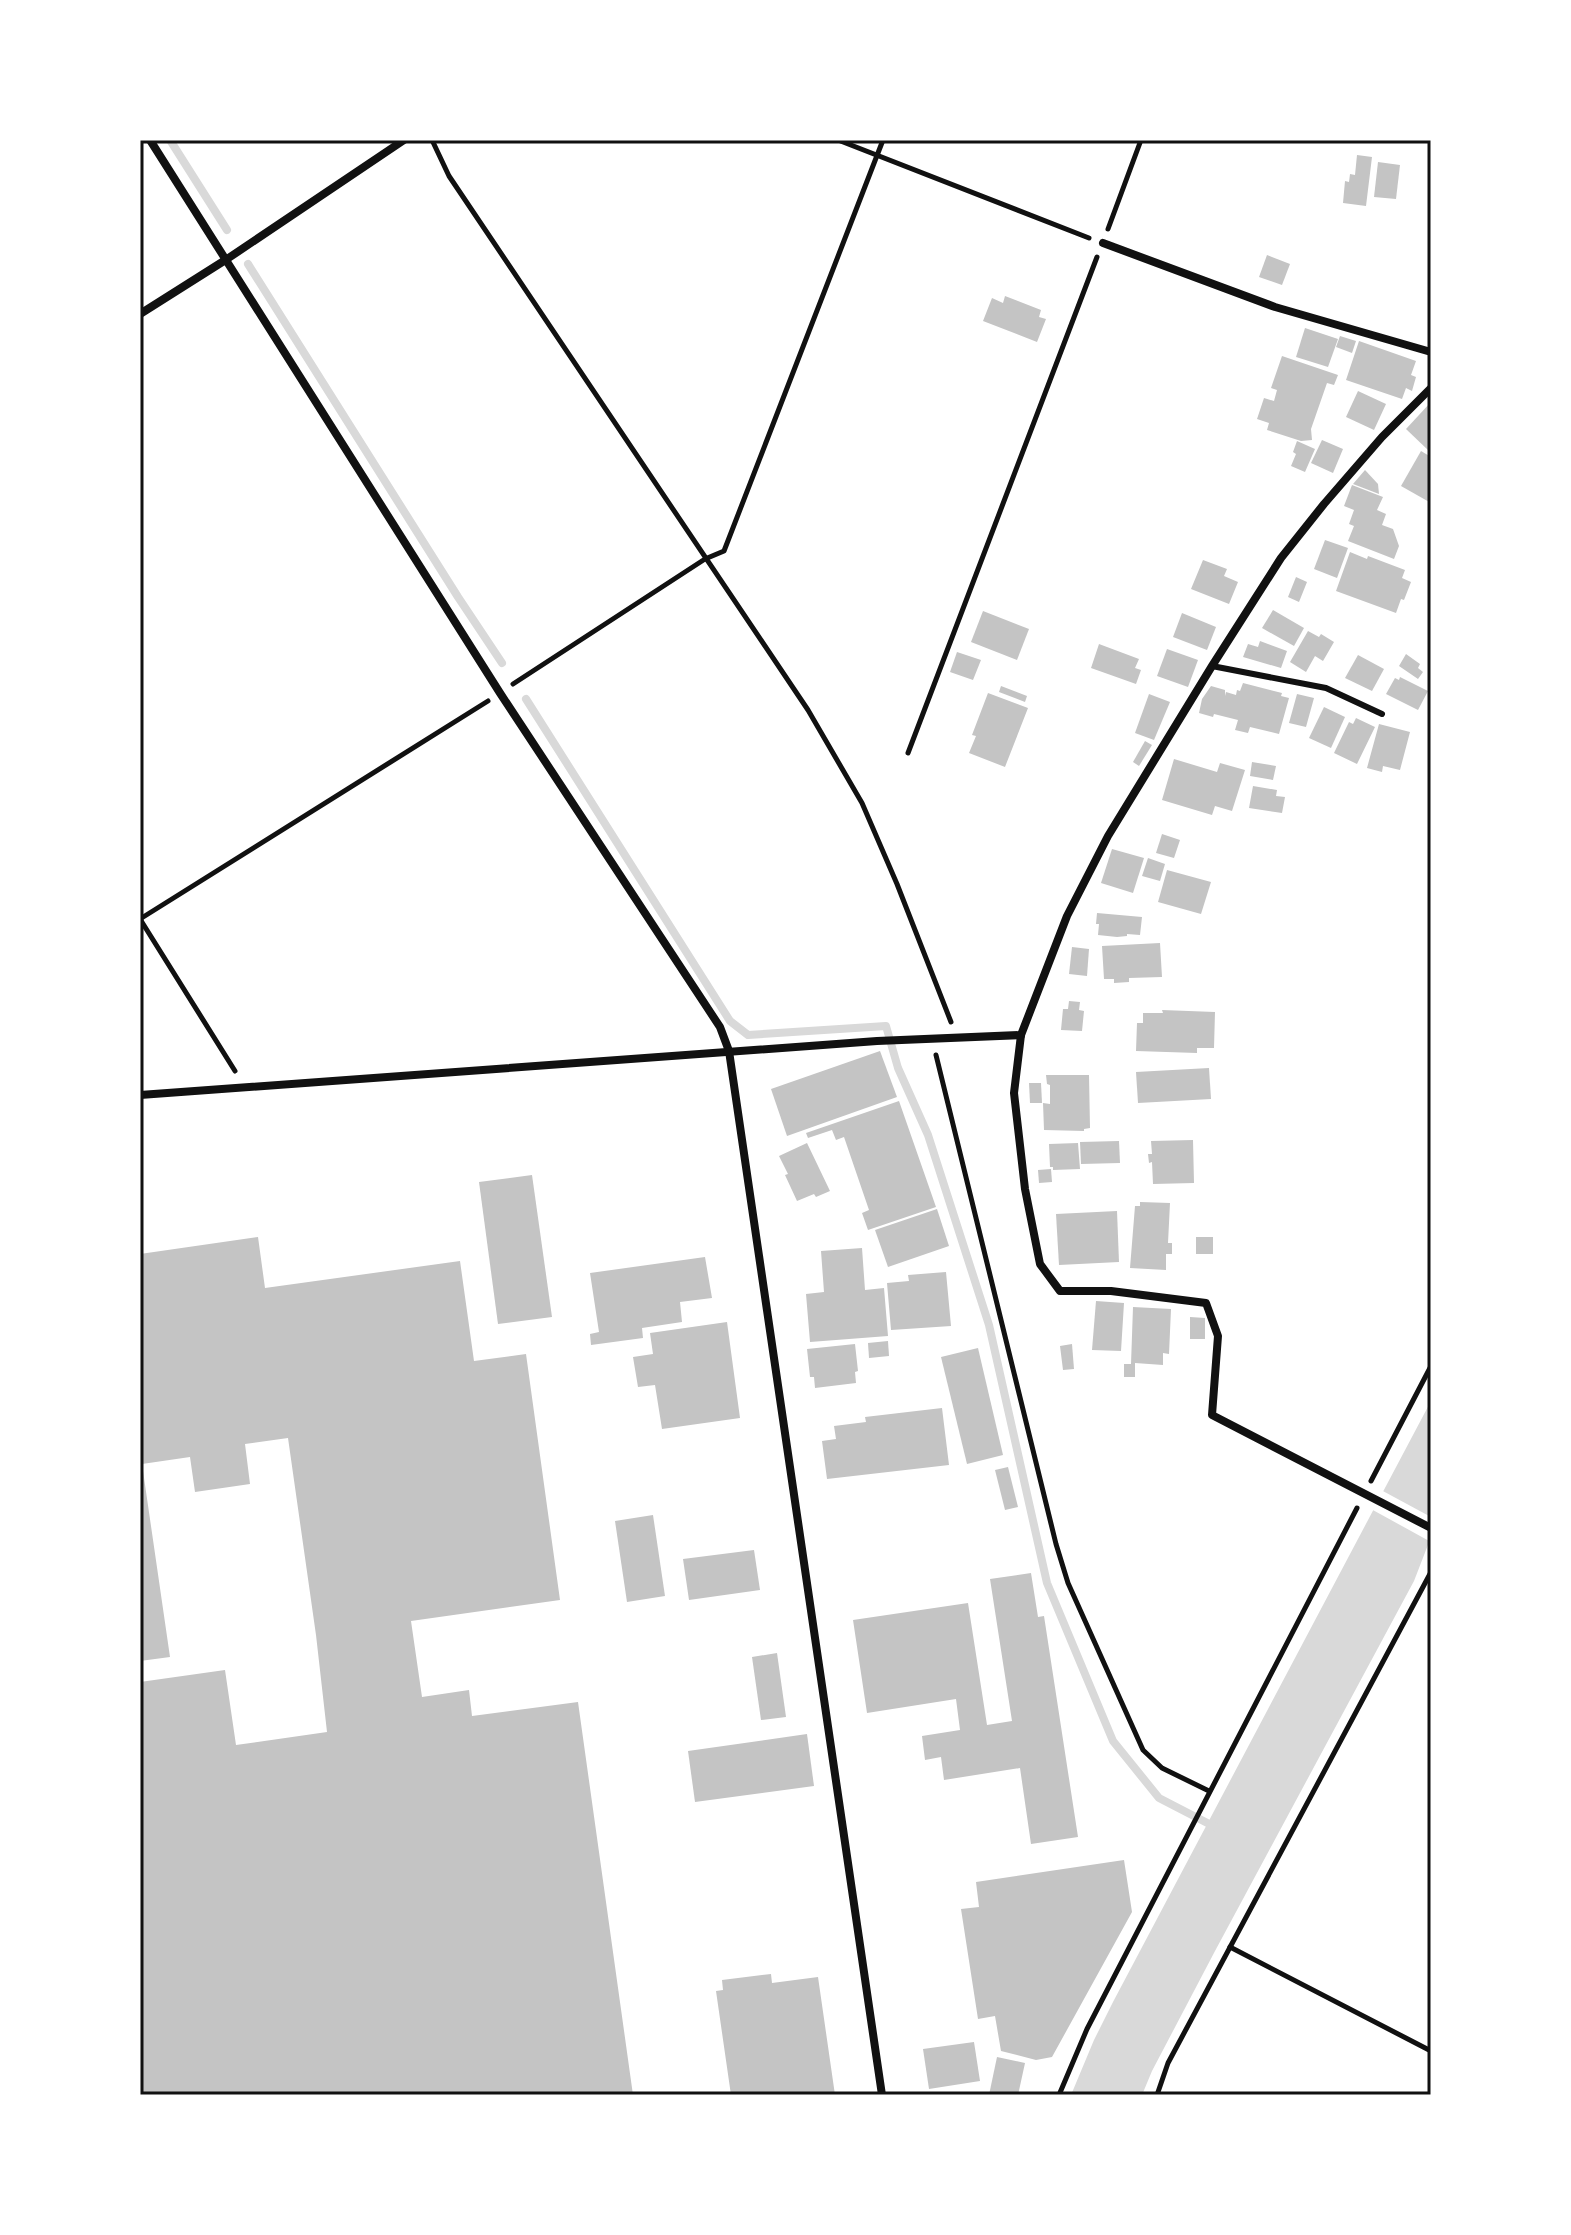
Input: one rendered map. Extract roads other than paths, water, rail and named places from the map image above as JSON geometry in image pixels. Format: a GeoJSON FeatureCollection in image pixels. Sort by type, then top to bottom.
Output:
{"type":"FeatureCollection","features":[{"type":"Feature","properties":{"kind":"street"},"geometry":{"type":"LineString","coordinates":[[150,140],[500,693],[720,1027],[729,1051],[882,2095]]}},
{"type":"Feature","properties":{"kind":"street"},"geometry":{"type":"LineString","coordinates":[[140,314],[404,140]]}},
{"type":"Feature","properties":{"kind":"street"},"geometry":{"type":"LineString","coordinates":[[1103,243],[1275,307],[1431,352]]}},
{"type":"Feature","properties":{"kind":"street"},"geometry":{"type":"LineString","coordinates":[[1431,388],[1382,437],[1281,558],[1108,836],[1067,916],[1021,1035],[1014,1093],[1025,1189],[1040,1264],[1060,1291],[1111,1291],[1206,1303],[1218,1336],[1212,1415],[1431,1528]]}},
{"type":"Feature","properties":{"kind":"street"},"geometry":{"type":"LineString","coordinates":[[140,1095],[729,1051],[1021,1035]]}},
{"type":"Feature","properties":{"kind":"lane"},"geometry":{"type":"LineString","coordinates":[[1212,666],[1326,688],[1382,714]]}},
{"type":"Feature","properties":{"kind":"waterway"},"geometry":{"type":"LineString","coordinates":[[170,140],[227,230]]}},
{"type":"Feature","properties":{"kind":"waterway"},"geometry":{"type":"LineString","coordinates":[[248,264],[502,663]]}},
{"type":"Feature","properties":{"kind":"waterway"},"geometry":{"type":"LineString","coordinates":[[526,699],[730,1021],[748,1035],[886,1026],[898,1068],[928,1135],[989,1325],[1047,1583],[1113,1741],[1159,1798],[1217,1828]]}}]}
